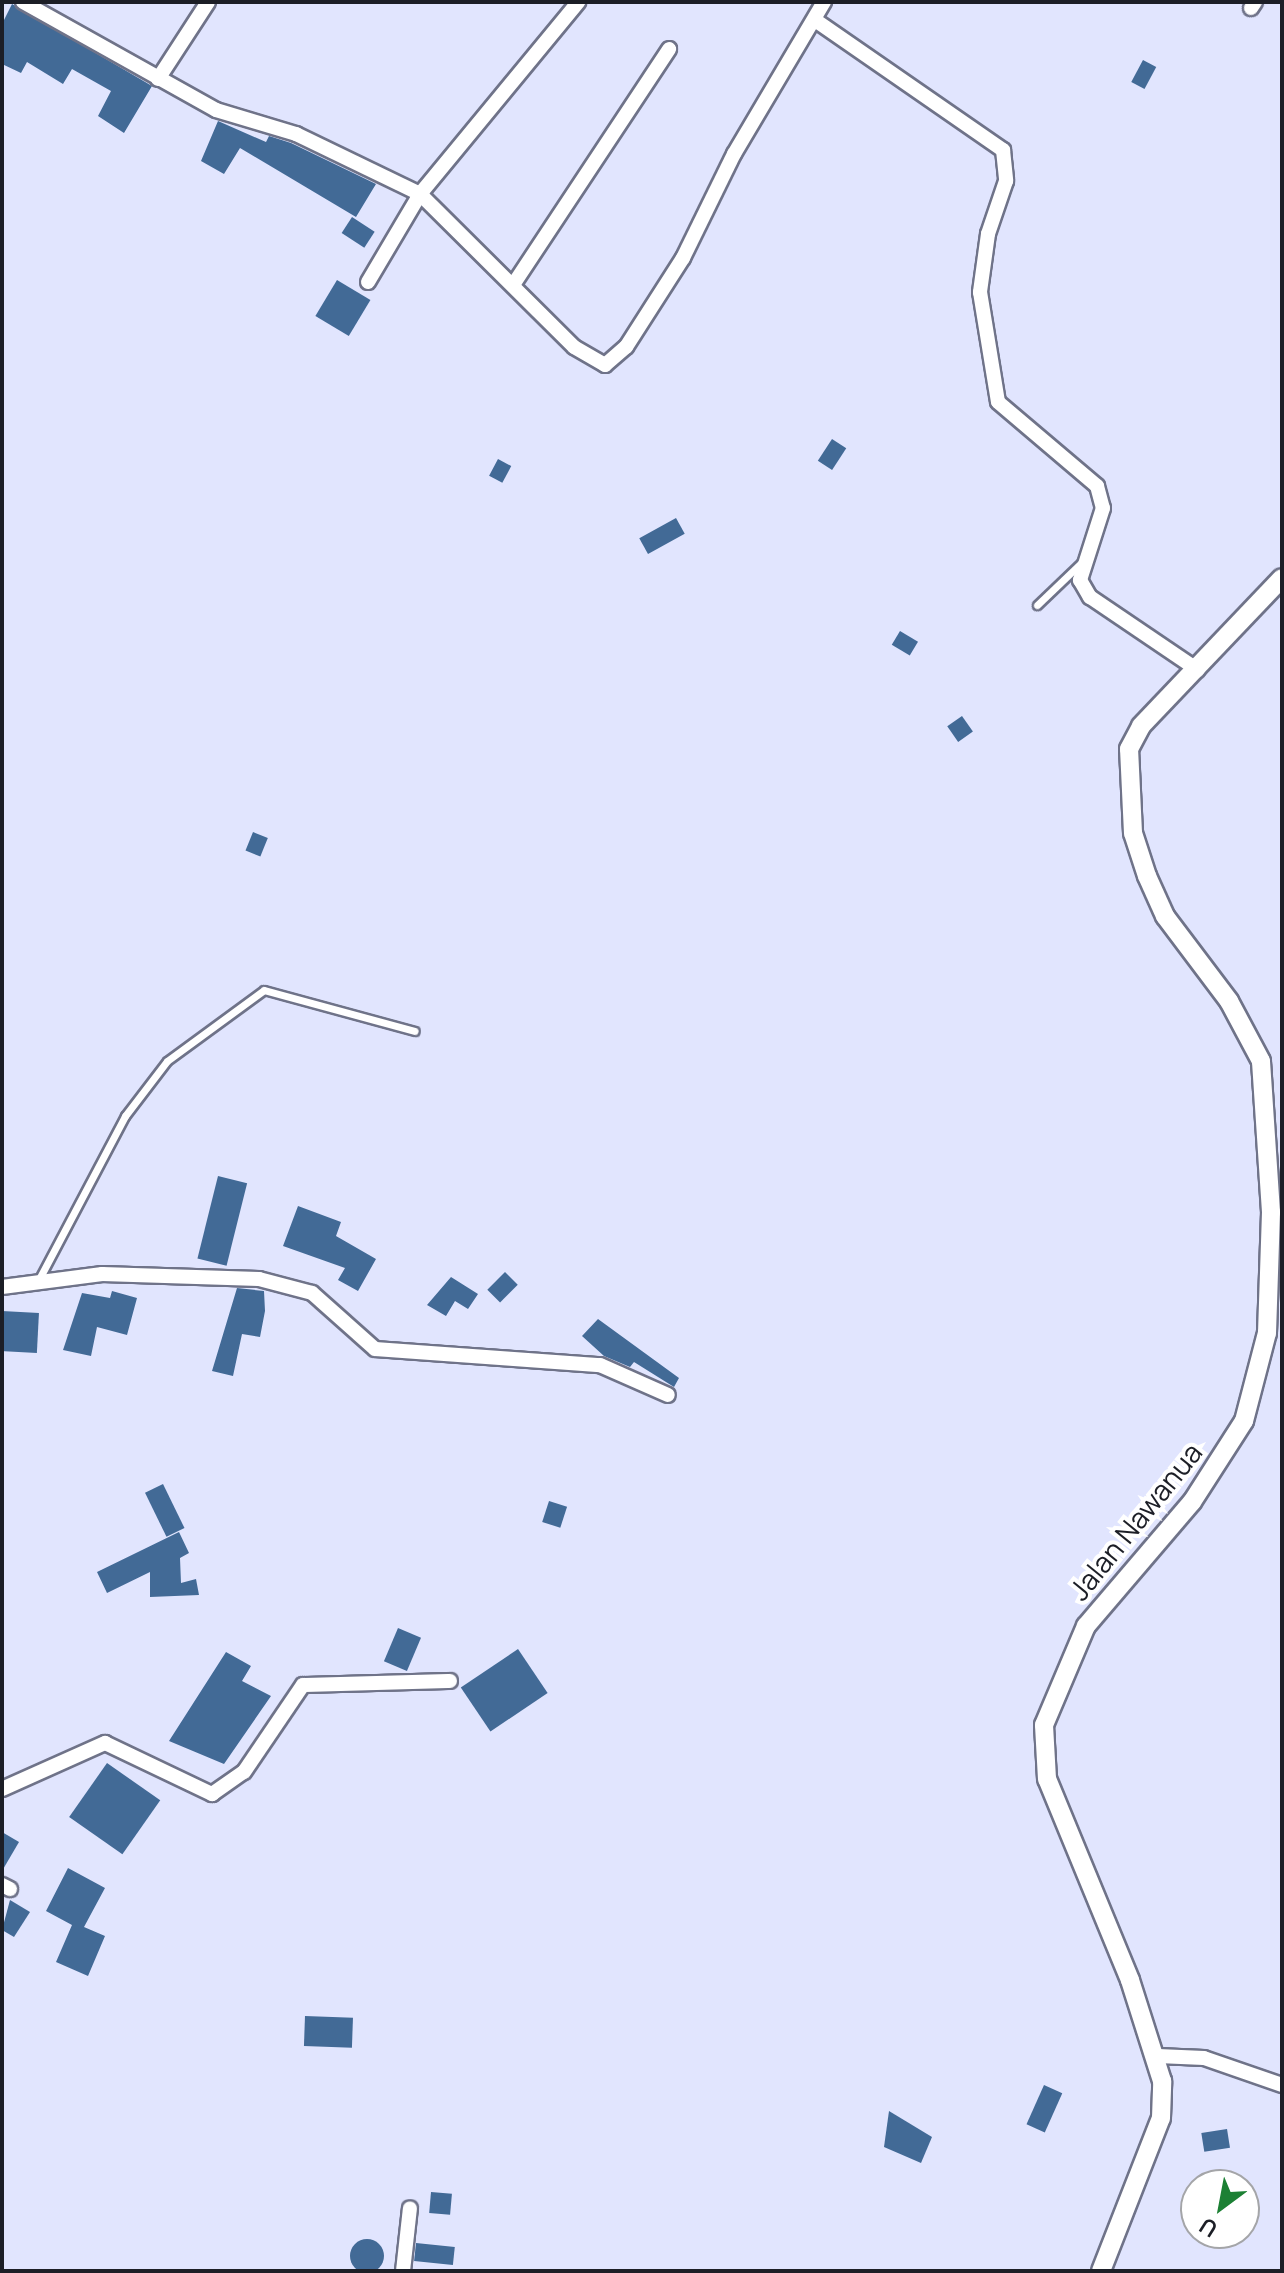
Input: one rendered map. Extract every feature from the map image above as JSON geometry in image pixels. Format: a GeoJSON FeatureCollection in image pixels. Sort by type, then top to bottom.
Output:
{"type":"FeatureCollection","features":[{"type":"Feature","properties":{"kind":"street"},"geometry":{"type":"LineString","coordinates":[[23,2],[216,110],[312,140],[420,194],[595,364],[615,359],[683,258],[734,154],[824,2]]}},
{"type":"Feature","properties":{"kind":"street"},"geometry":{"type":"LineString","coordinates":[[158,79],[208,2]]}},
{"type":"Feature","properties":{"kind":"street"},"geometry":{"type":"LineString","coordinates":[[368,282],[420,194],[578,2]]}},
{"type":"Feature","properties":{"kind":"street"},"geometry":{"type":"LineString","coordinates":[[815,20],[969,123],[1009,162],[981,264],[989,376],[1013,420],[1097,486],[1103,508],[1082,562],[1080,580],[1090,597],[1198,670]]}},
{"type":"Feature","properties":{"kind":"street"},"geometry":{"type":"LineString","coordinates":[[513,285],[669,49]]}},
{"type":"Feature","properties":{"kind":"street","name":"Jalan Nawanua"},"geometry":{"type":"LineString","coordinates":[[1101,2271],[1161,2118],[1158,2056],[1073,1852],[1042,1749],[1053,1695],[1086,1626],[1133,1563],[1192,1502],[1244,1421],[1267,1333],[1271,1212],[1261,1061],[1229,1001],[1165,916],[1133,833],[1129,749],[1141,726],[1198,670],[1282,578]]}},
{"type":"Feature","properties":{"kind":"street"},"geometry":{"type":"LineString","coordinates":[[2,1287],[102,1274],[259,1279],[312,1293],[375,1349],[600,1365],[668,1395]]}},
{"type":"Feature","properties":{"kind":"street"},"geometry":{"type":"LineString","coordinates":[[2,1789],[105,1743],[212,1794],[244,1772],[303,1685],[450,1681]]}},
{"type":"Feature","properties":{"kind":"street"},"geometry":{"type":"LineString","coordinates":[[1158,2056],[1204,2058],[1282,2085]]}},
{"type":"Feature","properties":{"kind":"street"},"geometry":{"type":"LineString","coordinates":[[403,2271],[410,2208]]}},
{"type":"Feature","properties":{"kind":"lane"},"geometry":{"type":"LineString","coordinates":[[1037,605],[1082,562]]}},
{"type":"Feature","properties":{"kind":"lane"},"geometry":{"type":"LineString","coordinates":[[38,1281],[125,1116],[167,1061],[264,990],[415,1031]]}},
{"type":"Feature","properties":{"kind":"building"},"geometry":{"type":"Polygon","coordinates":[[[12,4],[152,86],[124,133],[98,116],[111,91],[72,69],[63,84],[27,62],[21,73],[2,64],[2,24],[12,4]]]}},
{"type":"Feature","properties":{"kind":"building"},"geometry":{"type":"Polygon","coordinates":[[[1143,60],[1156,67],[1145,89],[1131,82],[1143,60]]]}},
{"type":"Feature","properties":{"kind":"building"},"geometry":{"type":"Polygon","coordinates":[[[218,121],[266,142],[269,136],[291,143],[376,184],[356,217],[240,148],[224,174],[201,161],[218,121]]]}},
{"type":"Feature","properties":{"kind":"building"},"geometry":{"type":"Polygon","coordinates":[[[352,217],[375,232],[364,248],[342,233],[352,217]]]}},
{"type":"Feature","properties":{"kind":"building"},"geometry":{"type":"Polygon","coordinates":[[[337,280],[370,300],[349,336],[315,316],[337,280]]]}},
{"type":"Feature","properties":{"kind":"building"},"geometry":{"type":"Polygon","coordinates":[[[832,439],[846,448],[832,470],[818,461],[832,439]]]}},
{"type":"Feature","properties":{"kind":"building"},"geometry":{"type":"Polygon","coordinates":[[[498,459],[511,466],[502,483],[489,476],[498,459]]]}},
{"type":"Feature","properties":{"kind":"building"},"geometry":{"type":"Polygon","coordinates":[[[676,518],[685,534],[648,554],[639,538],[676,518]]]}},
{"type":"Feature","properties":{"kind":"building"},"geometry":{"type":"Polygon","coordinates":[[[900,631],[918,642],[910,656],[892,645],[900,631]]]}},
{"type":"Feature","properties":{"kind":"building"},"geometry":{"type":"Polygon","coordinates":[[[962,716],[973,732],[958,742],[947,726],[962,716]]]}},
{"type":"Feature","properties":{"kind":"building"},"geometry":{"type":"Polygon","coordinates":[[[253,832],[268,838],[260,857],[246,851],[253,832]]]}},
{"type":"Feature","properties":{"kind":"building"},"geometry":{"type":"Polygon","coordinates":[[[218,1176],[247,1183],[227,1266],[197,1258],[218,1176]]]}},
{"type":"Feature","properties":{"kind":"building"},"geometry":{"type":"Polygon","coordinates":[[[298,1206],[341,1222],[336,1236],[376,1259],[358,1291],[338,1280],[345,1268],[283,1246],[298,1206]]]}},
{"type":"Feature","properties":{"kind":"building"},"geometry":{"type":"Polygon","coordinates":[[[505,1272],[518,1285],[500,1302],[487,1290],[505,1272]]]}},
{"type":"Feature","properties":{"kind":"building"},"geometry":{"type":"Polygon","coordinates":[[[451,1277],[478,1294],[468,1309],[455,1301],[446,1316],[427,1305],[451,1277]]]}},
{"type":"Feature","properties":{"kind":"building"},"geometry":{"type":"Polygon","coordinates":[[[237,1288],[264,1291],[265,1311],[260,1337],[242,1334],[233,1376],[212,1371],[237,1288]]]}},
{"type":"Feature","properties":{"kind":"building"},"geometry":{"type":"Polygon","coordinates":[[[112,1291],[137,1298],[127,1335],[97,1327],[91,1356],[63,1350],[82,1293],[110,1298],[112,1291]]]}},
{"type":"Feature","properties":{"kind":"building"},"geometry":{"type":"Polygon","coordinates":[[[2,1311],[39,1313],[37,1353],[2,1351],[2,1311]]]}},
{"type":"Feature","properties":{"kind":"building"},"geometry":{"type":"Polygon","coordinates":[[[598,1319],[679,1378],[674,1387],[634,1362],[630,1367],[604,1356],[582,1336],[598,1319]]]}},
{"type":"Feature","properties":{"kind":"building"},"geometry":{"type":"Polygon","coordinates":[[[163,1484],[184,1528],[167,1537],[145,1493],[163,1484]]]}},
{"type":"Feature","properties":{"kind":"building"},"geometry":{"type":"Polygon","coordinates":[[[549,1501],[567,1507],[560,1528],[542,1522],[549,1501]]]}},
{"type":"Feature","properties":{"kind":"building"},"geometry":{"type":"Polygon","coordinates":[[[179,1532],[189,1553],[180,1558],[181,1583],[196,1579],[199,1595],[150,1597],[150,1572],[107,1593],[97,1572],[179,1532]]]}},
{"type":"Feature","properties":{"kind":"building"},"geometry":{"type":"Polygon","coordinates":[[[398,1628],[421,1638],[407,1671],[384,1661],[398,1628]]]}},
{"type":"Feature","properties":{"kind":"building"},"geometry":{"type":"Polygon","coordinates":[[[518,1649],[548,1693],[490,1732],[461,1688],[518,1649]]]}},
{"type":"Feature","properties":{"kind":"building"},"geometry":{"type":"Polygon","coordinates":[[[226,1652],[251,1666],[242,1681],[271,1696],[224,1764],[169,1741],[226,1652]]]}},
{"type":"Feature","properties":{"kind":"building"},"geometry":{"type":"Polygon","coordinates":[[[107,1763],[160,1800],[122,1854],[69,1817],[107,1763]]]}},
{"type":"Feature","properties":{"kind":"building"},"geometry":{"type":"Polygon","coordinates":[[[2,1832],[19,1842],[2,1871],[2,1832]]]}},
{"type":"Feature","properties":{"kind":"building"},"geometry":{"type":"Polygon","coordinates":[[[68,1868],[105,1888],[84,1927],[105,1936],[88,1976],[56,1962],[72,1925],[46,1911],[68,1868]]]}},
{"type":"Feature","properties":{"kind":"building"},"geometry":{"type":"Polygon","coordinates":[[[10,1900],[30,1912],[14,1937],[2,1930],[10,1900]]]}},
{"type":"Feature","properties":{"kind":"building"},"geometry":{"type":"Polygon","coordinates":[[[305,2016],[353,2018],[352,2048],[304,2046],[305,2016]]]}},
{"type":"Feature","properties":{"kind":"building"},"geometry":{"type":"Polygon","coordinates":[[[1044,2085],[1062,2093],[1045,2132],[1027,2124],[1044,2085]]]}},
{"type":"Feature","properties":{"kind":"building"},"geometry":{"type":"Polygon","coordinates":[[[889,2111],[932,2137],[921,2163],[884,2147],[889,2111]]]}},
{"type":"Feature","properties":{"kind":"building"},"geometry":{"type":"Polygon","coordinates":[[[1227,2129],[1230,2148],[1204,2152],[1201,2133],[1227,2129]]]}},
{"type":"Feature","properties":{"kind":"building"},"geometry":{"type":"Polygon","coordinates":[[[431,2192],[452,2194],[450,2215],[429,2213],[431,2192]]]}},
{"type":"Feature","properties":{"kind":"building"},"geometry":{"type":"Polygon","coordinates":[[[367,2239],[379,2244],[384,2256],[379,2268],[367,2273],[355,2268],[350,2256],[355,2244],[367,2239]]]}},
{"type":"Feature","properties":{"kind":"building"},"geometry":{"type":"Polygon","coordinates":[[[416,2243],[455,2247],[453,2265],[414,2261],[416,2243]]]}}]}
